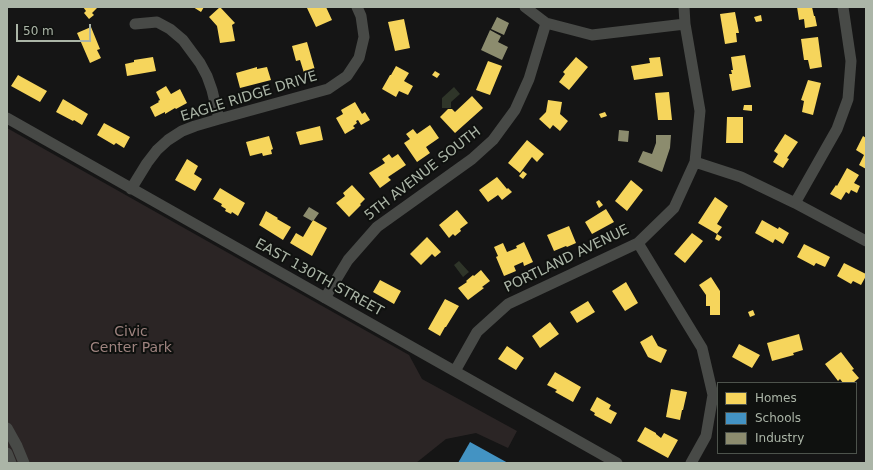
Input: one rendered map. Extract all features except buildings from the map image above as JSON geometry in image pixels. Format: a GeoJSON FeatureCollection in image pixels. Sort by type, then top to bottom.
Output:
{"type":"FeatureCollection","features":[{"type":"Feature","properties":{"kind":"street","name":"EAGLE RIDGE DRIVE"},"geometry":{"type":"LineString","coordinates":[[131,189],[146,163],[157,150],[168,140],[182,131],[219,119],[328,89],[347,76],[359,58],[364,37],[361,16],[357,7]]}},
{"type":"Feature","properties":{"kind":"street"},"geometry":{"type":"LineString","coordinates":[[525,7],[546,23],[592,35],[685,24]]}},
{"type":"Feature","properties":{"kind":"street","name":"PORTLAND AVENUE"},"geometry":{"type":"LineString","coordinates":[[455,371],[477,332],[508,304],[638,243],[674,208],[695,162],[700,111],[685,24],[684,7]]}},
{"type":"Feature","properties":{"kind":"street"},"geometry":{"type":"LineString","coordinates":[[795,203],[837,130],[848,99],[851,61],[843,7]]}},
{"type":"Feature","properties":{"kind":"street"},"geometry":{"type":"LineString","coordinates":[[135,24],[157,22],[170,29],[183,40],[200,63],[207,76],[219,119]]}},
{"type":"Feature","properties":{"kind":"street","name":"5TH AVENUE SOUTH"},"geometry":{"type":"LineString","coordinates":[[325,298],[348,260],[377,227],[472,159],[493,140],[515,110],[529,79],[546,23]]}},
{"type":"Feature","properties":{"kind":"street","name":"EAST 130TH STREET"},"geometry":{"type":"LineString","coordinates":[[7,118],[617,463]]}},
{"type":"Feature","properties":{"kind":"street"},"geometry":{"type":"LineString","coordinates":[[695,162],[741,177],[795,203],[866,241]]}},
{"type":"Feature","properties":{"kind":"street"},"geometry":{"type":"LineString","coordinates":[[638,243],[702,348],[716,395],[706,436],[691,463]]}},
{"type":"Feature","properties":{"kind":"street"},"geometry":{"type":"LineString","coordinates":[[7,428],[24,463]]}},
{"type":"Feature","properties":{"kind":"street"},"geometry":{"type":"LineString","coordinates":[[7,453],[11,463]]}},
{"type":"Feature","properties":{"kind":"green space","name":"Civic Center Park"},"geometry":{"type":"Polygon","coordinates":[[[7,128],[409,355],[422,379],[517,431],[508,448],[476,433],[446,439],[416,463],[7,463],[7,128]]]}},
{"type":"Feature","properties":{"kind":"shaded area"},"geometry":{"type":"Polygon","coordinates":[[[454,87],[460,94],[451,102],[451,108],[442,108],[442,98],[454,87]]]}},
{"type":"Feature","properties":{"kind":"shaded area"},"geometry":{"type":"Polygon","coordinates":[[[459,261],[469,272],[463,277],[454,265],[459,261]]]}}]}
